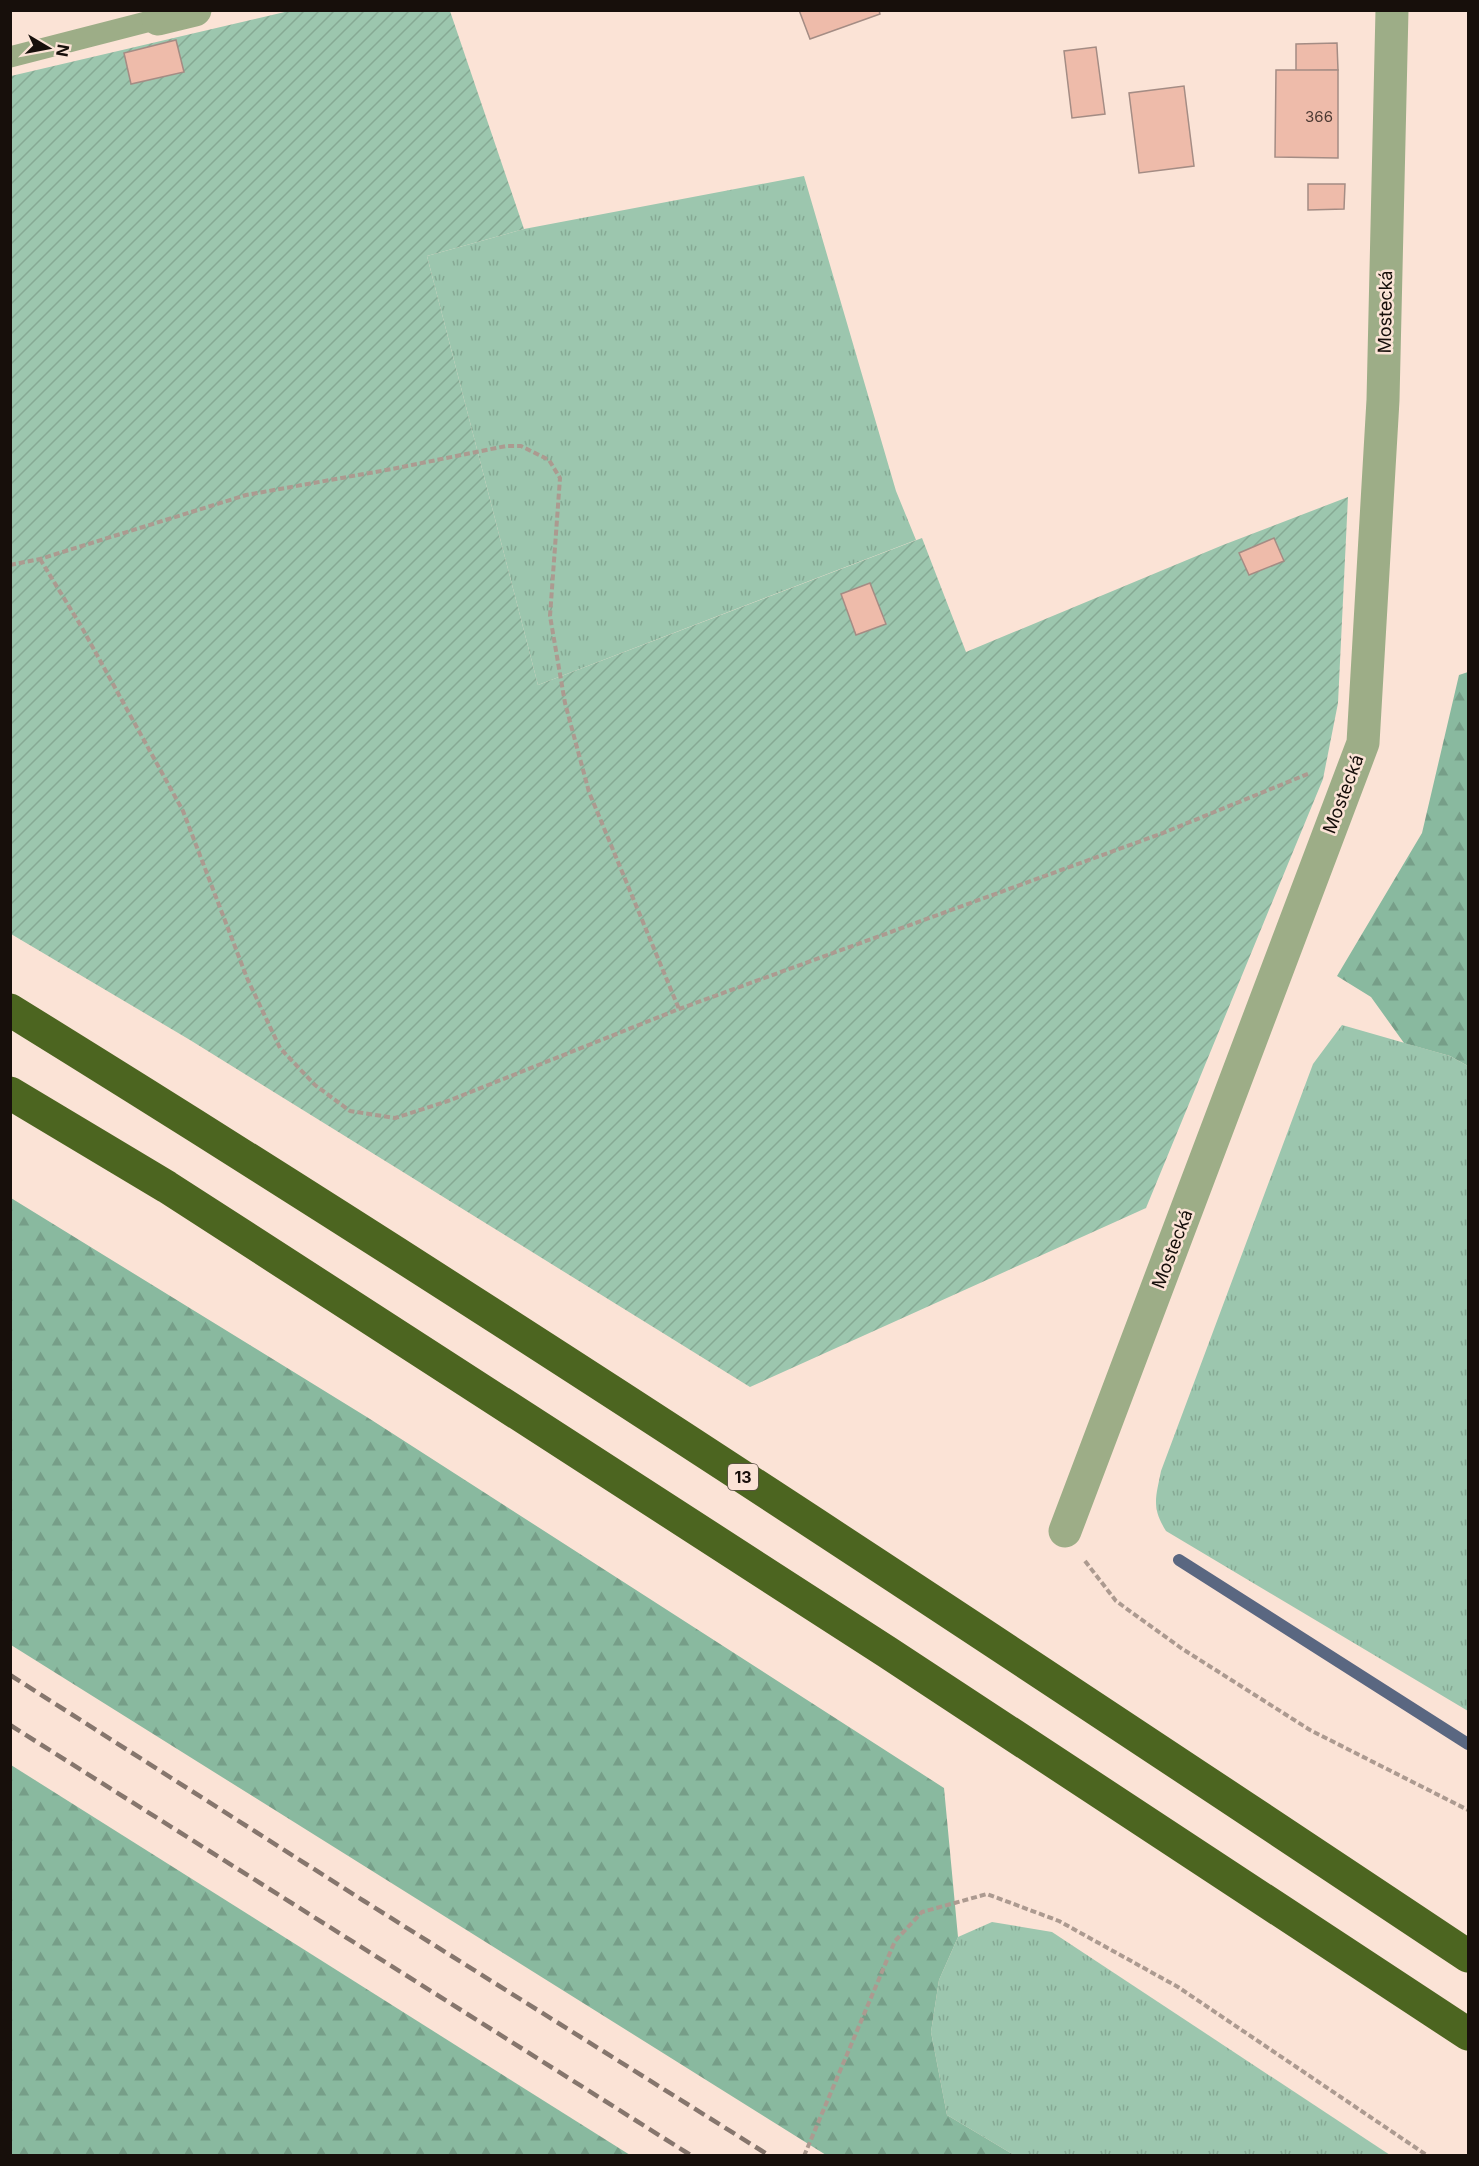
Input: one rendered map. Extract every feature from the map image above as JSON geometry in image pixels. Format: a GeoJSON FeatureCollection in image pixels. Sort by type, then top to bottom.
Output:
{"type":"FeatureCollection","features":[{"type":"Feature","properties":{"kind":"highway","name":"13"},"geometry":{"type":"LineString","coordinates":[[10,1010],[226,1144],[926,1595],[1468,1956]]}},
{"type":"Feature","properties":{"kind":"highway"},"geometry":{"type":"LineString","coordinates":[[10,1093],[197,1206],[877,1646],[1468,2034]]}},
{"type":"Feature","properties":{"kind":"street"},"geometry":{"type":"LineString","coordinates":[[157,15],[195,10]]}},
{"type":"Feature","properties":{"kind":"street","name":"Mostecká"},"geometry":{"type":"LineString","coordinates":[[1065,1531],[1363,743],[1383,400],[1392,10]]}},
{"type":"Feature","properties":{"kind":"lane"},"geometry":{"type":"LineString","coordinates":[[10,57],[157,15]]}},
{"type":"Feature","properties":{"kind":"path"},"geometry":{"type":"LineString","coordinates":[[10,565],[40,559],[246,495],[506,446],[521,446],[549,460],[560,478],[550,616],[565,703],[589,792],[679,1009]]}},
{"type":"Feature","properties":{"kind":"path"},"geometry":{"type":"LineString","coordinates":[[40,559],[81,626],[183,811],[247,978],[280,1048],[315,1085],[350,1111],[395,1118],[448,1101],[679,1009],[1163,833],[1304,776],[1363,743]]}},
{"type":"Feature","properties":{"kind":"path"},"geometry":{"type":"LineString","coordinates":[[1065,1531],[1116,1601],[1181,1648],[1310,1730],[1468,1810]]}},
{"type":"Feature","properties":{"kind":"path"},"geometry":{"type":"LineString","coordinates":[[804,2156],[895,1941],[922,1912],[987,1894],[1059,1921],[1178,1987],[1428,2156]]}},
{"type":"Feature","properties":{"kind":"green space"},"geometry":{"type":"Polygon","coordinates":[[[289,11],[450,11],[524,229],[427,256],[538,685],[922,538],[966,652],[1223,545],[1348,497],[1338,703],[1323,779],[1146,1208],[750,1387],[190,1040],[11,934],[11,76],[289,11]]]}},
{"type":"Feature","properties":{"kind":"green space"},"geometry":{"type":"Polygon","coordinates":[[[804,176],[896,491],[916,540],[538,685],[427,256],[524,229],[804,176]]]}},
{"type":"Feature","properties":{"kind":"green space"},"geometry":{"type":"Polygon","coordinates":[[[1468,672],[1468,1066],[1450,1056],[1404,1043],[1371,997],[1337,976],[1422,833],[1459,675],[1468,672]]]}},
{"type":"Feature","properties":{"kind":"green space"},"geometry":{"type":"Polygon","coordinates":[[[1342,1025],[1450,1056],[1468,1066],[1468,1711],[1166,1531],[1158,1515],[1156,1495],[1161,1471],[1313,1064],[1342,1025]]]}},
{"type":"Feature","properties":{"kind":"green space"},"geometry":{"type":"Polygon","coordinates":[[[11,1198],[370,1419],[944,1788],[958,1937],[939,1980],[931,2032],[947,2115],[1014,2155],[826,2155],[11,1645],[11,1198]]]}},
{"type":"Feature","properties":{"kind":"green space"},"geometry":{"type":"Polygon","coordinates":[[[11,1765],[630,2155],[11,2155],[11,1765]]]}},
{"type":"Feature","properties":{"kind":"green space"},"geometry":{"type":"Polygon","coordinates":[[[992,1922],[1052,1932],[1390,2155],[1014,2155],[947,2115],[931,2032],[939,1980],[958,1937],[992,1922]]]}},
{"type":"Feature","properties":{"kind":"building"},"geometry":{"type":"Polygon","coordinates":[[[799,10],[879,10],[880,14],[810,39],[799,10]]]}},
{"type":"Feature","properties":{"kind":"building"},"geometry":{"type":"Polygon","coordinates":[[[176,40],[184,72],[131,84],[124,53],[176,40]]]}},
{"type":"Feature","properties":{"kind":"building"},"geometry":{"type":"Polygon","coordinates":[[[1337,43],[1338,70],[1296,71],[1296,44],[1337,43]]]}},
{"type":"Feature","properties":{"kind":"building"},"geometry":{"type":"Polygon","coordinates":[[[1096,47],[1105,114],[1072,118],[1064,51],[1096,47]]]}},
{"type":"Feature","properties":{"kind":"building"},"geometry":{"type":"Polygon","coordinates":[[[1276,70],[1338,70],[1338,158],[1275,157],[1276,70]]]}},
{"type":"Feature","properties":{"kind":"building"},"geometry":{"type":"Polygon","coordinates":[[[1184,86],[1194,166],[1139,173],[1129,93],[1184,86]]]}},
{"type":"Feature","properties":{"kind":"building"},"geometry":{"type":"Polygon","coordinates":[[[1308,184],[1345,184],[1344,209],[1308,210],[1308,184]]]}},
{"type":"Feature","properties":{"kind":"building"},"geometry":{"type":"Polygon","coordinates":[[[1274,538],[1284,561],[1249,575],[1239,553],[1274,538]]]}},
{"type":"Feature","properties":{"kind":"building"},"geometry":{"type":"Polygon","coordinates":[[[870,583],[886,624],[856,635],[841,594],[870,583]]]}},
{"type":"Feature","properties":{"kind":"waterway"},"geometry":{"type":"LineString","coordinates":[[1179,1560],[1468,1744]]}},
{"type":"Feature","properties":{"kind":"railway"},"geometry":{"type":"LineString","coordinates":[[10,1675],[770,2156]]}},
{"type":"Feature","properties":{"kind":"railway"},"geometry":{"type":"LineString","coordinates":[[10,1725],[692,2156]]}}]}
